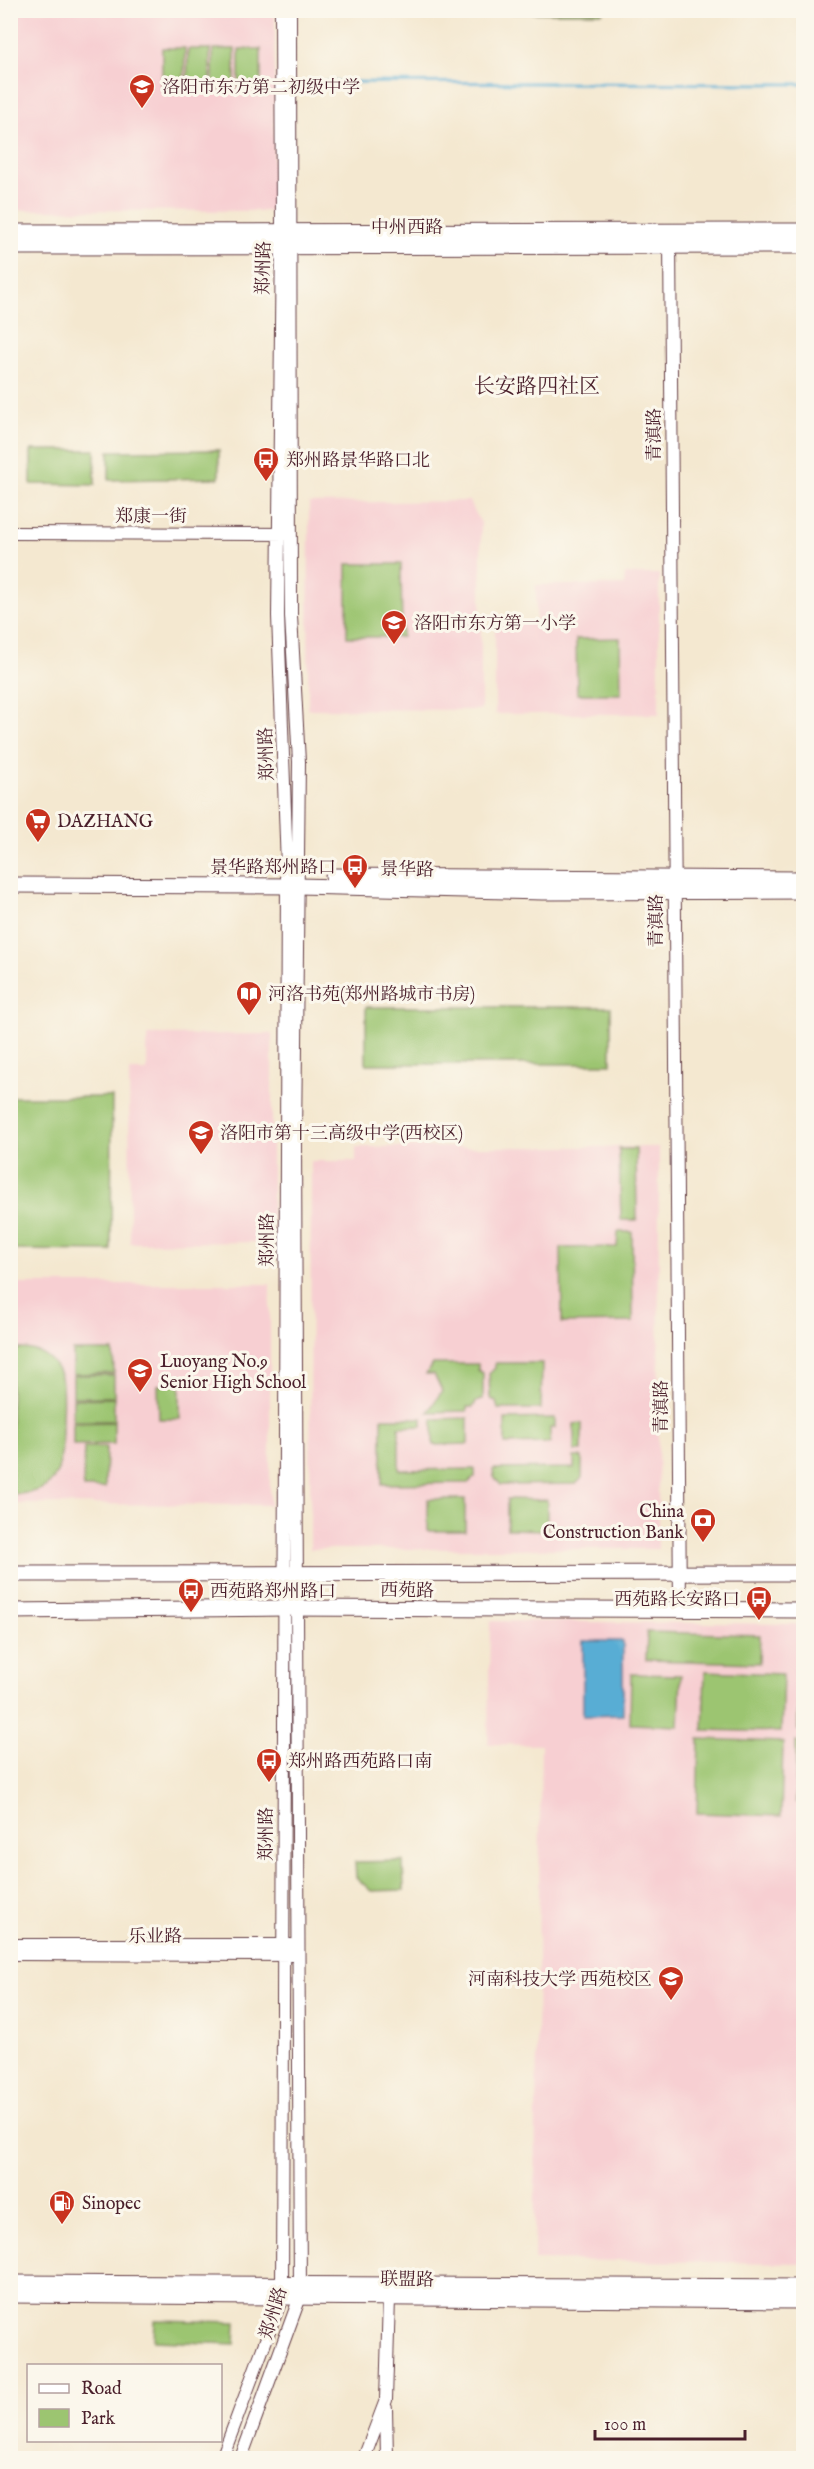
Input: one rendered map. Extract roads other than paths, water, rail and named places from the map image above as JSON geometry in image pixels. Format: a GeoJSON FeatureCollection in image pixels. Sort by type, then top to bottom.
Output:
{"type":"FeatureCollection","features":[{"type":"Feature","properties":{"kind":"main road","name":"中州西路"},"geometry":{"type":"LineString","coordinates":[[670,239],[804,231]]}},
{"type":"Feature","properties":{"kind":"main road","name":"中州西路"},"geometry":{"type":"LineString","coordinates":[[10,232],[287,239],[670,239],[804,246]]}},
{"type":"Feature","properties":{"kind":"main road","name":"中州西路"},"geometry":{"type":"LineString","coordinates":[[10,247],[287,239]]}},
{"type":"Feature","properties":{"kind":"main road","name":"景华路"},"geometry":{"type":"LineString","coordinates":[[10,875],[674,885],[804,891]]}},
{"type":"Feature","properties":{"kind":"main road","name":"景华路"},"geometry":{"type":"LineString","coordinates":[[674,885],[804,879]]}},
{"type":"Feature","properties":{"kind":"main road","name":"景华路"},"geometry":{"type":"LineString","coordinates":[[10,885],[293,881]]}},
{"type":"Feature","properties":{"kind":"main road","name":"西苑路"},"geometry":{"type":"LineString","coordinates":[[10,1574],[804,1573]]}},
{"type":"Feature","properties":{"kind":"main road","name":"西苑路"},"geometry":{"type":"LineString","coordinates":[[10,1611],[291,1608],[804,1610]]}},
{"type":"Feature","properties":{"kind":"main road","name":"联盟路"},"geometry":{"type":"LineString","coordinates":[[10,2283],[282,2289],[804,2287]]}},
{"type":"Feature","properties":{"kind":"main road","name":"联盟路"},"geometry":{"type":"LineString","coordinates":[[10,2295],[282,2289]]}},
{"type":"Feature","properties":{"kind":"main road","name":"联盟路"},"geometry":{"type":"LineString","coordinates":[[300,2289],[389,2298],[804,2301]]}},
{"type":"Feature","properties":{"kind":"street","name":"郑州路"},"geometry":{"type":"LineString","coordinates":[[281,10],[287,239]]}},
{"type":"Feature","properties":{"kind":"street","name":"郑州路"},"geometry":{"type":"LineString","coordinates":[[222,2458],[282,2289],[291,1608],[293,881],[299,762],[285,534],[290,10]]}},
{"type":"Feature","properties":{"kind":"street","name":"青滇路"},"geometry":{"type":"LineString","coordinates":[[670,239],[680,1610]]}},
{"type":"Feature","properties":{"kind":"street","name":"郑康一街"},"geometry":{"type":"LineString","coordinates":[[10,533],[285,534]]}},
{"type":"Feature","properties":{"kind":"street","name":"郑州路"},"geometry":{"type":"LineString","coordinates":[[241,2458],[300,2289],[299,1950],[291,1608]]}},
{"type":"Feature","properties":{"kind":"street","name":"乐业路"},"geometry":{"type":"LineString","coordinates":[[10,1945],[285,1950]]}},
{"type":"Feature","properties":{"kind":"street","name":"乐业路"},"geometry":{"type":"LineString","coordinates":[[10,1954],[299,1950]]}},
{"type":"Feature","properties":{"kind":"street"},"geometry":{"type":"LineString","coordinates":[[387,2458],[389,2298]]}},
{"type":"Feature","properties":{"kind":"street"},"geometry":{"type":"LineString","coordinates":[[364,2458],[386,2400]]}},
{"type":"Feature","properties":{"kind":"water"},"geometry":{"type":"Polygon","coordinates":[[[583,1641],[623,1641],[623,1715],[583,1716],[583,1641]]]}},
{"type":"Feature","properties":{"kind":"waterway"},"geometry":{"type":"LineString","coordinates":[[321,82],[804,84]]}},
{"type":"Feature","properties":{"kind":"place","name":"洛阳市东方第二初级中学"},"geometry":{"type":"Point","coordinates":[142,110]}},
{"type":"Feature","properties":{"kind":"place","name":"郑州路景华路口北"},"geometry":{"type":"Point","coordinates":[266,483]}},
{"type":"Feature","properties":{"kind":"place","name":"洛阳市东方第一小学"},"geometry":{"type":"Point","coordinates":[394,646]}},
{"type":"Feature","properties":{"kind":"place","name":"DAZHANG"},"geometry":{"type":"Point","coordinates":[38,844]}},
{"type":"Feature","properties":{"kind":"place","name":"景华路郑州路口"},"geometry":{"type":"Point","coordinates":[355,890]}},
{"type":"Feature","properties":{"kind":"place","name":"河洛书苑(郑州路城市书房)"},"geometry":{"type":"Point","coordinates":[249,1017]}},
{"type":"Feature","properties":{"kind":"place","name":"洛阳市第十三高级中学(西校区)"},"geometry":{"type":"Point","coordinates":[201,1156]}},
{"type":"Feature","properties":{"kind":"place","name":"Luoyang No.9 Senior High School"},"geometry":{"type":"Point","coordinates":[140,1394]}},
{"type":"Feature","properties":{"kind":"place","name":"China Construction Bank"},"geometry":{"type":"Point","coordinates":[703,1544]}},
{"type":"Feature","properties":{"kind":"place","name":"西苑路郑州路口"},"geometry":{"type":"Point","coordinates":[191,1614]}},
{"type":"Feature","properties":{"kind":"place","name":"西苑路长安路口"},"geometry":{"type":"Point","coordinates":[759,1622]}},
{"type":"Feature","properties":{"kind":"place","name":"郑州路西苑路口南"},"geometry":{"type":"Point","coordinates":[269,1784]}},
{"type":"Feature","properties":{"kind":"place","name":"河南科技大学 西苑校区"},"geometry":{"type":"Point","coordinates":[671,2002]}},
{"type":"Feature","properties":{"kind":"place","name":"Sinopec"},"geometry":{"type":"Point","coordinates":[62,2226]}},
{"type":"Feature","properties":{"kind":"district","name":"长安路四社区"},"geometry":{"type":"Point","coordinates":[537,386]}}]}
